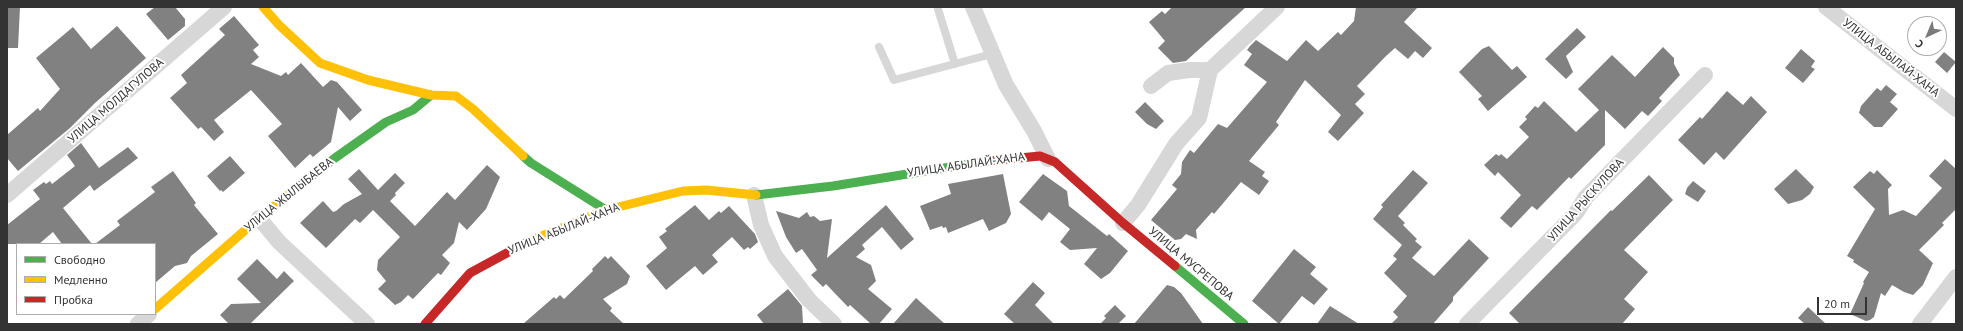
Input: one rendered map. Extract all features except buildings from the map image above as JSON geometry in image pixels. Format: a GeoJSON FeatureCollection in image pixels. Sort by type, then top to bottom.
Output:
{"type":"FeatureCollection","features":[{"type":"Feature","properties":{"kind":"street","name":"УЛИЦА МОЛДАГУЛОВА"},"geometry":{"type":"LineString","coordinates":[[7,195],[224,7]]}},
{"type":"Feature","properties":{"kind":"street"},"geometry":{"type":"LineString","coordinates":[[263,7],[279,25],[320,63],[368,80],[431,95],[456,96],[473,109],[531,163],[606,210]]}},
{"type":"Feature","properties":{"kind":"street"},"geometry":{"type":"LineString","coordinates":[[973,7],[1006,85],[1048,159]]}},
{"type":"Feature","properties":{"kind":"street"},"geometry":{"type":"LineString","coordinates":[[1123,222],[1138,205],[1176,144],[1199,118],[1207,90],[1210,70],[1277,7]]}},
{"type":"Feature","properties":{"kind":"street","name":"УЛИЦА АБЫЛАЙ-ХАНА"},"geometry":{"type":"LineString","coordinates":[[1826,7],[1956,109]]}},
{"type":"Feature","properties":{"kind":"street"},"geometry":{"type":"LineString","coordinates":[[1151,86],[1168,73],[1189,70],[1210,70]]}},
{"type":"Feature","properties":{"kind":"street","name":"УЛИЦА РЫСКУЛОВА"},"geometry":{"type":"LineString","coordinates":[[1467,324],[1576,213],[1586,197],[1705,75]]}},
{"type":"Feature","properties":{"kind":"street","name":"УЛИЦА ЖЫЛЫБАЕВА"},"geometry":{"type":"LineString","coordinates":[[156,308],[259,218],[335,158],[386,122],[413,110],[431,95]]}},
{"type":"Feature","properties":{"kind":"street","name":"УЛИЦА АБЫЛАЙ-ХАНА"},"geometry":{"type":"LineString","coordinates":[[425,324],[433,313],[470,273],[518,246],[606,210],[683,191],[706,190],[754,195],[833,186],[973,162],[1040,156],[1055,162],[1123,222]]}},
{"type":"Feature","properties":{"kind":"street"},"geometry":{"type":"LineString","coordinates":[[754,195],[761,225],[775,256],[809,300],[834,324]]}},
{"type":"Feature","properties":{"kind":"street"},"geometry":{"type":"LineString","coordinates":[[259,218],[279,242],[367,324]]}},
{"type":"Feature","properties":{"kind":"street","name":"УЛИЦА МУСРЕПОВА"},"geometry":{"type":"LineString","coordinates":[[1123,222],[1244,324]]}},
{"type":"Feature","properties":{"kind":"street"},"geometry":{"type":"LineString","coordinates":[[1920,324],[1956,277]]}},
{"type":"Feature","properties":{"kind":"street"},"geometry":{"type":"LineString","coordinates":[[138,324],[148,315]]}},
{"type":"Feature","properties":{"kind":"lane"},"geometry":{"type":"LineString","coordinates":[[938,9],[956,64]]}},
{"type":"Feature","properties":{"kind":"lane"},"geometry":{"type":"LineString","coordinates":[[879,47],[894,80],[992,54]]}},
{"type":"Feature","properties":{"kind":"traffic: fast"},"geometry":{"type":"LineString","coordinates":[[298,187],[335,158],[386,122],[413,110],[431,95]]}},
{"type":"Feature","properties":{"kind":"traffic: fast"},"geometry":{"type":"LineString","coordinates":[[523,156],[531,163],[606,210]]}},
{"type":"Feature","properties":{"kind":"traffic: fast"},"geometry":{"type":"LineString","coordinates":[[756,195],[833,186],[988,161]]}},
{"type":"Feature","properties":{"kind":"traffic: fast"},"geometry":{"type":"LineString","coordinates":[[1175,266],[1244,324]]}},
{"type":"Feature","properties":{"kind":"traffic: slow"},"geometry":{"type":"LineString","coordinates":[[263,7],[279,25],[320,63],[368,80],[431,95],[456,96],[473,109],[523,156]]}},
{"type":"Feature","properties":{"kind":"traffic: slow"},"geometry":{"type":"LineString","coordinates":[[156,308],[259,218],[298,187]]}},
{"type":"Feature","properties":{"kind":"traffic: slow"},"geometry":{"type":"LineString","coordinates":[[527,242],[606,210],[683,191],[706,190],[756,195]]}},
{"type":"Feature","properties":{"kind":"traffic: jam"},"geometry":{"type":"LineString","coordinates":[[988,161],[1040,156],[1055,162],[1123,223],[1175,266]]}},
{"type":"Feature","properties":{"kind":"traffic: jam"},"geometry":{"type":"LineString","coordinates":[[425,324],[470,273],[527,242]]}}]}
